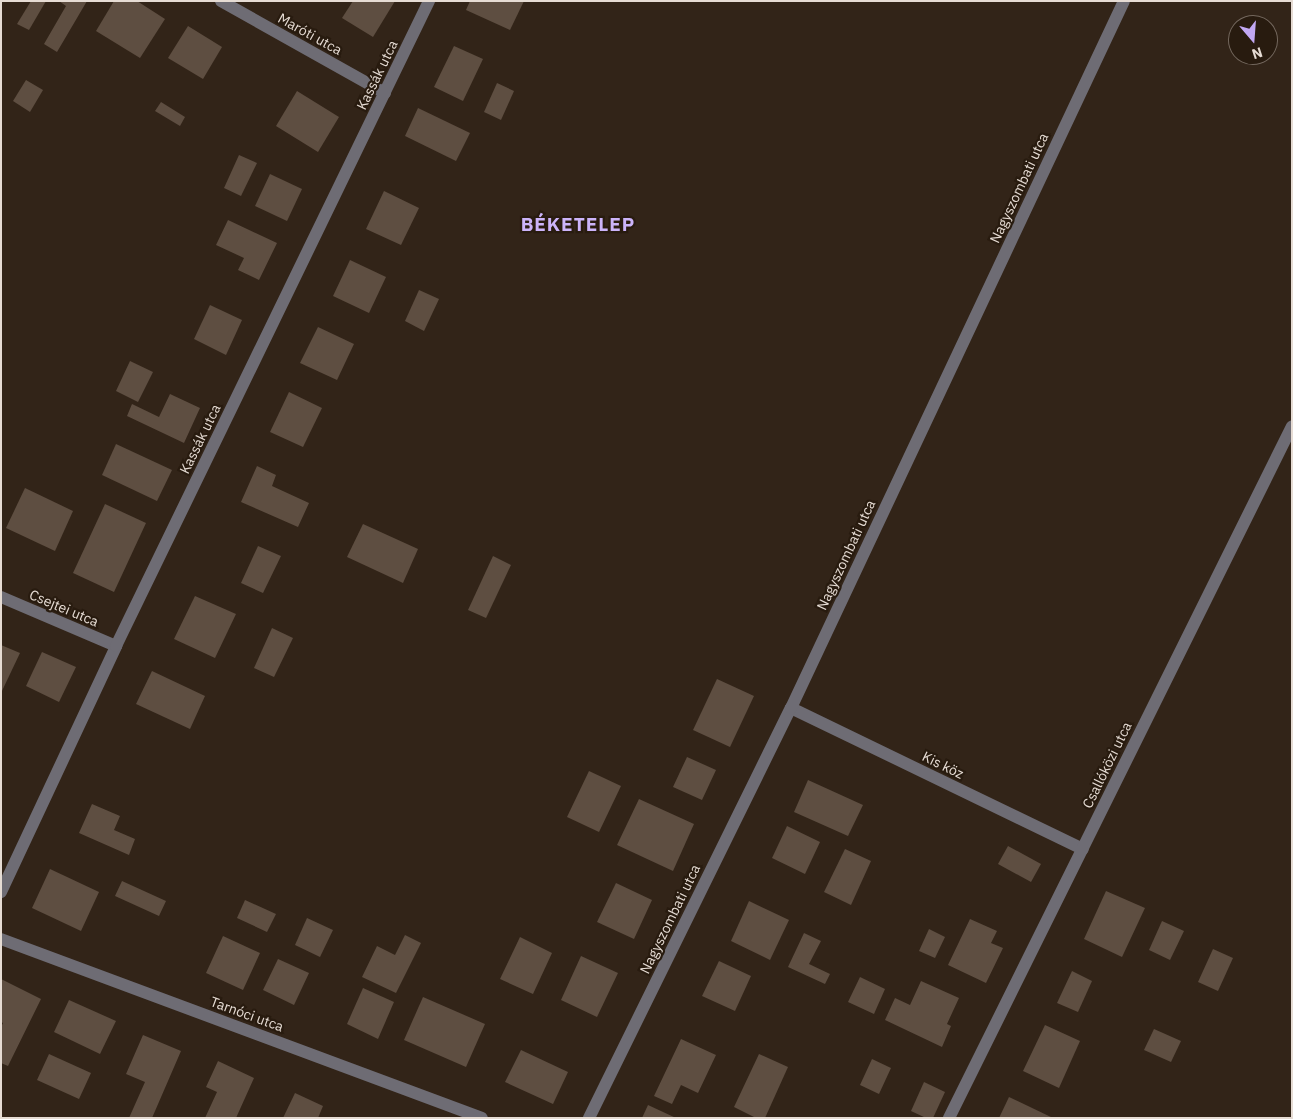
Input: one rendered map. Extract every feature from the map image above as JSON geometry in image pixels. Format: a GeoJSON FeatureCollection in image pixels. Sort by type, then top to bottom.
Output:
{"type":"FeatureCollection","features":[{"type":"Feature","properties":{"kind":"street","name":"Maróti utca"},"geometry":{"type":"LineString","coordinates":[[221,1],[385,93]]}},
{"type":"Feature","properties":{"kind":"street","name":"Kassák utca"},"geometry":{"type":"LineString","coordinates":[[1,892],[116,646],[429,1]]}},
{"type":"Feature","properties":{"kind":"street","name":"Nagyszombati utca"},"geometry":{"type":"LineString","coordinates":[[589,1118],[791,708],[1124,1]]}},
{"type":"Feature","properties":{"kind":"street","name":"Csallóközi utca"},"geometry":{"type":"LineString","coordinates":[[949,1118],[1292,426]]}},
{"type":"Feature","properties":{"kind":"street","name":"Csejtei utca"},"geometry":{"type":"LineString","coordinates":[[1,597],[116,646]]}},
{"type":"Feature","properties":{"kind":"street","name":"Kis köz"},"geometry":{"type":"LineString","coordinates":[[791,708],[1083,849]]}},
{"type":"Feature","properties":{"kind":"street","name":"Tarnóci utca"},"geometry":{"type":"LineString","coordinates":[[1,938],[482,1118]]}},
{"type":"Feature","properties":{"kind":"building"},"geometry":{"type":"Polygon","coordinates":[[[31,1],[46,1],[29,30],[17,24],[31,1]]]}},
{"type":"Feature","properties":{"kind":"building"},"geometry":{"type":"Polygon","coordinates":[[[59,1],[87,1],[57,52],[44,44],[66,6],[59,1]]]}},
{"type":"Feature","properties":{"kind":"building"},"geometry":{"type":"Polygon","coordinates":[[[114,1],[137,1],[165,19],[140,58],[96,31],[114,1]]]}},
{"type":"Feature","properties":{"kind":"building"},"geometry":{"type":"Polygon","coordinates":[[[353,1],[395,1],[373,37],[342,18],[353,1]]]}},
{"type":"Feature","properties":{"kind":"building"},"geometry":{"type":"Polygon","coordinates":[[[470,1],[524,1],[510,30],[466,10],[470,1]]]}},
{"type":"Feature","properties":{"kind":"building"},"geometry":{"type":"Polygon","coordinates":[[[188,26],[222,47],[203,79],[168,58],[188,26]]]}},
{"type":"Feature","properties":{"kind":"building"},"geometry":{"type":"Polygon","coordinates":[[[454,46],[483,59],[463,101],[434,87],[454,46]]]}},
{"type":"Feature","properties":{"kind":"building"},"geometry":{"type":"Polygon","coordinates":[[[26,80],[43,90],[30,112],[13,101],[26,80]]]}},
{"type":"Feature","properties":{"kind":"building"},"geometry":{"type":"Polygon","coordinates":[[[497,83],[514,91],[501,120],[484,112],[497,83]]]}},
{"type":"Feature","properties":{"kind":"building"},"geometry":{"type":"Polygon","coordinates":[[[297,91],[339,117],[318,152],[276,126],[297,91]]]}},
{"type":"Feature","properties":{"kind":"building"},"geometry":{"type":"Polygon","coordinates":[[[161,102],[185,117],[180,126],[155,111],[161,102]]]}},
{"type":"Feature","properties":{"kind":"building"},"geometry":{"type":"Polygon","coordinates":[[[418,108],[470,133],[456,161],[405,136],[418,108]]]}},
{"type":"Feature","properties":{"kind":"building"},"geometry":{"type":"Polygon","coordinates":[[[239,155],[257,163],[241,196],[224,188],[239,155]]]}},
{"type":"Feature","properties":{"kind":"building"},"geometry":{"type":"Polygon","coordinates":[[[270,174],[302,189],[287,221],[255,206],[270,174]]]}},
{"type":"Feature","properties":{"kind":"building"},"geometry":{"type":"Polygon","coordinates":[[[384,191],[419,208],[401,245],[366,229],[384,191]]]}},
{"type":"Feature","properties":{"kind":"building"},"geometry":{"type":"Polygon","coordinates":[[[228,220],[277,243],[259,280],[238,270],[244,258],[216,245],[228,220]]]}},
{"type":"Feature","properties":{"kind":"building"},"geometry":{"type":"Polygon","coordinates":[[[350,260],[386,277],[369,313],[333,296],[350,260]]]}},
{"type":"Feature","properties":{"kind":"building"},"geometry":{"type":"Polygon","coordinates":[[[419,290],[439,299],[424,331],[405,321],[419,290]]]}},
{"type":"Feature","properties":{"kind":"building"},"geometry":{"type":"Polygon","coordinates":[[[210,305],[242,320],[226,355],[194,339],[210,305]]]}},
{"type":"Feature","properties":{"kind":"building"},"geometry":{"type":"Polygon","coordinates":[[[318,327],[354,344],[337,380],[300,363],[318,327]]]}},
{"type":"Feature","properties":{"kind":"building"},"geometry":{"type":"Polygon","coordinates":[[[130,361],[153,372],[138,402],[116,391],[130,361]]]}},
{"type":"Feature","properties":{"kind":"building"},"geometry":{"type":"Polygon","coordinates":[[[289,392],[322,408],[303,447],[270,432],[289,392]]]}},
{"type":"Feature","properties":{"kind":"building"},"geometry":{"type":"Polygon","coordinates":[[[170,394],[200,408],[184,443],[127,416],[132,404],[159,417],[170,394]]]}},
{"type":"Feature","properties":{"kind":"building"},"geometry":{"type":"Polygon","coordinates":[[[116,444],[172,470],[157,501],[102,475],[116,444]]]}},
{"type":"Feature","properties":{"kind":"building"},"geometry":{"type":"Polygon","coordinates":[[[257,466],[276,475],[272,486],[309,503],[298,527],[241,502],[257,466]]]}},
{"type":"Feature","properties":{"kind":"building"},"geometry":{"type":"Polygon","coordinates":[[[25,488],[73,511],[55,551],[6,528],[25,488]]]}},
{"type":"Feature","properties":{"kind":"building"},"geometry":{"type":"Polygon","coordinates":[[[105,504],[146,523],[114,592],[73,573],[105,504]]]}},
{"type":"Feature","properties":{"kind":"building"},"geometry":{"type":"Polygon","coordinates":[[[363,524],[418,549],[403,583],[347,557],[363,524]]]}},
{"type":"Feature","properties":{"kind":"building"},"geometry":{"type":"Polygon","coordinates":[[[258,546],[281,556],[263,593],[241,583],[258,546]]]}},
{"type":"Feature","properties":{"kind":"building"},"geometry":{"type":"Polygon","coordinates":[[[493,556],[511,565],[486,618],[468,610],[493,556]]]}},
{"type":"Feature","properties":{"kind":"building"},"geometry":{"type":"Polygon","coordinates":[[[195,596],[236,614],[215,658],[174,639],[195,596]]]}},
{"type":"Feature","properties":{"kind":"building"},"geometry":{"type":"Polygon","coordinates":[[[272,628],[293,638],[274,677],[254,668],[272,628]]]}},
{"type":"Feature","properties":{"kind":"building"},"geometry":{"type":"Polygon","coordinates":[[[1,645],[20,653],[1,693],[1,645]]]}},
{"type":"Feature","properties":{"kind":"building"},"geometry":{"type":"Polygon","coordinates":[[[42,652],[76,667],[59,702],[26,686],[42,652]]]}},
{"type":"Feature","properties":{"kind":"building"},"geometry":{"type":"Polygon","coordinates":[[[152,671],[205,696],[190,729],[136,704],[152,671]]]}},
{"type":"Feature","properties":{"kind":"building"},"geometry":{"type":"Polygon","coordinates":[[[717,679],[754,696],[730,747],[693,730],[717,679]]]}},
{"type":"Feature","properties":{"kind":"building"},"geometry":{"type":"Polygon","coordinates":[[[687,757],[716,770],[702,800],[673,787],[687,757]]]}},
{"type":"Feature","properties":{"kind":"building"},"geometry":{"type":"Polygon","coordinates":[[[589,771],[621,786],[599,832],[567,817],[589,771]]]}},
{"type":"Feature","properties":{"kind":"building"},"geometry":{"type":"Polygon","coordinates":[[[808,780],[863,805],[848,836],[794,812],[808,780]]]}},
{"type":"Feature","properties":{"kind":"building"},"geometry":{"type":"Polygon","coordinates":[[[639,799],[694,824],[673,871],[617,845],[639,799]]]}},
{"type":"Feature","properties":{"kind":"building"},"geometry":{"type":"Polygon","coordinates":[[[92,804],[120,816],[114,830],[135,839],[129,855],[79,833],[92,804]]]}},
{"type":"Feature","properties":{"kind":"building"},"geometry":{"type":"Polygon","coordinates":[[[787,826],[820,842],[805,874],[772,858],[787,826]]]}},
{"type":"Feature","properties":{"kind":"building"},"geometry":{"type":"Polygon","coordinates":[[[1008,846],[1041,864],[1031,882],[998,864],[1008,846]]]}},
{"type":"Feature","properties":{"kind":"building"},"geometry":{"type":"Polygon","coordinates":[[[845,849],[871,861],[851,905],[824,892],[845,849]]]}},
{"type":"Feature","properties":{"kind":"building"},"geometry":{"type":"Polygon","coordinates":[[[50,869],[99,892],[81,931],[32,908],[50,869]]]}},
{"type":"Feature","properties":{"kind":"building"},"geometry":{"type":"Polygon","coordinates":[[[122,881],[166,901],[159,916],[115,896],[122,881]]]}},
{"type":"Feature","properties":{"kind":"building"},"geometry":{"type":"Polygon","coordinates":[[[616,883],[652,900],[634,939],[597,922],[616,883]]]}},
{"type":"Feature","properties":{"kind":"building"},"geometry":{"type":"Polygon","coordinates":[[[1106,891],[1145,908],[1122,957],[1084,939],[1106,891]]]}},
{"type":"Feature","properties":{"kind":"building"},"geometry":{"type":"Polygon","coordinates":[[[245,900],[276,914],[267,932],[237,918],[245,900]]]}},
{"type":"Feature","properties":{"kind":"building"},"geometry":{"type":"Polygon","coordinates":[[[749,901],[789,920],[770,960],[731,941],[749,901]]]}},
{"type":"Feature","properties":{"kind":"building"},"geometry":{"type":"Polygon","coordinates":[[[307,918],[333,930],[320,957],[295,945],[307,918]]]}},
{"type":"Feature","properties":{"kind":"building"},"geometry":{"type":"Polygon","coordinates":[[[970,919],[997,931],[991,943],[1003,948],[986,983],[948,965],[970,919]]]}},
{"type":"Feature","properties":{"kind":"building"},"geometry":{"type":"Polygon","coordinates":[[[1162,921],[1184,931],[1170,960],[1149,950],[1162,921]]]}},
{"type":"Feature","properties":{"kind":"building"},"geometry":{"type":"Polygon","coordinates":[[[929,929],[945,937],[935,958],[919,951],[929,929]]]}},
{"type":"Feature","properties":{"kind":"building"},"geometry":{"type":"Polygon","coordinates":[[[804,933],[821,941],[809,964],[830,974],[825,984],[788,967],[804,933]]]}},
{"type":"Feature","properties":{"kind":"building"},"geometry":{"type":"Polygon","coordinates":[[[405,935],[421,943],[396,993],[362,977],[377,946],[395,955],[405,935]]]}},
{"type":"Feature","properties":{"kind":"building"},"geometry":{"type":"Polygon","coordinates":[[[223,936],[260,953],[243,990],[206,973],[223,936]]]}},
{"type":"Feature","properties":{"kind":"building"},"geometry":{"type":"Polygon","coordinates":[[[520,937],[552,953],[533,994],[500,979],[520,937]]]}},
{"type":"Feature","properties":{"kind":"building"},"geometry":{"type":"Polygon","coordinates":[[[1213,949],[1233,958],[1218,991],[1198,982],[1213,949]]]}},
{"type":"Feature","properties":{"kind":"building"},"geometry":{"type":"Polygon","coordinates":[[[581,956],[618,973],[597,1017],[561,1000],[581,956]]]}},
{"type":"Feature","properties":{"kind":"building"},"geometry":{"type":"Polygon","coordinates":[[[278,959],[309,973],[294,1005],[263,990],[278,959]]]}},
{"type":"Feature","properties":{"kind":"building"},"geometry":{"type":"Polygon","coordinates":[[[719,961],[751,976],[735,1011],[702,996],[719,961]]]}},
{"type":"Feature","properties":{"kind":"building"},"geometry":{"type":"Polygon","coordinates":[[[1072,971],[1092,981],[1078,1012],[1057,1003],[1072,971]]]}},
{"type":"Feature","properties":{"kind":"building"},"geometry":{"type":"Polygon","coordinates":[[[860,977],[885,989],[874,1014],[848,1002],[860,977]]]}},
{"type":"Feature","properties":{"kind":"building"},"geometry":{"type":"Polygon","coordinates":[[[1,979],[41,999],[8,1066],[1,1063],[1,1027],[3,1023],[1,1022],[1,979]]]}},
{"type":"Feature","properties":{"kind":"building"},"geometry":{"type":"Polygon","coordinates":[[[921,981],[959,998],[947,1024],[951,1026],[942,1047],[885,1020],[895,998],[910,1005],[921,981]]]}},
{"type":"Feature","properties":{"kind":"building"},"geometry":{"type":"Polygon","coordinates":[[[363,988],[394,1002],[378,1039],[347,1024],[363,988]]]}},
{"type":"Feature","properties":{"kind":"building"},"geometry":{"type":"Polygon","coordinates":[[[423,997],[485,1024],[466,1067],[404,1040],[423,997]]]}},
{"type":"Feature","properties":{"kind":"building"},"geometry":{"type":"Polygon","coordinates":[[[69,1000],[116,1021],[100,1054],[54,1032],[69,1000]]]}},
{"type":"Feature","properties":{"kind":"building"},"geometry":{"type":"Polygon","coordinates":[[[1045,1025],[1080,1041],[1059,1088],[1023,1071],[1045,1025]]]}},
{"type":"Feature","properties":{"kind":"building"},"geometry":{"type":"Polygon","coordinates":[[[1154,1029],[1181,1041],[1171,1062],[1144,1050],[1154,1029]]]}},
{"type":"Feature","properties":{"kind":"building"},"geometry":{"type":"Polygon","coordinates":[[[143,1035],[181,1051],[152,1118],[129,1118],[145,1082],[126,1074],[143,1035]]]}},
{"type":"Feature","properties":{"kind":"building"},"geometry":{"type":"Polygon","coordinates":[[[681,1039],[716,1055],[698,1093],[681,1085],[672,1104],[654,1096],[681,1039]]]}},
{"type":"Feature","properties":{"kind":"building"},"geometry":{"type":"Polygon","coordinates":[[[521,1050],[568,1072],[553,1104],[505,1082],[521,1050]]]}},
{"type":"Feature","properties":{"kind":"building"},"geometry":{"type":"Polygon","coordinates":[[[49,1054],[91,1073],[79,1099],[37,1080],[49,1054]]]}},
{"type":"Feature","properties":{"kind":"building"},"geometry":{"type":"Polygon","coordinates":[[[759,1054],[788,1067],[765,1118],[756,1118],[734,1107],[759,1054]]]}},
{"type":"Feature","properties":{"kind":"building"},"geometry":{"type":"Polygon","coordinates":[[[872,1059],[891,1068],[879,1094],[860,1085],[872,1059]]]}},
{"type":"Feature","properties":{"kind":"building"},"geometry":{"type":"Polygon","coordinates":[[[218,1061],[254,1078],[236,1118],[205,1118],[217,1092],[206,1087],[218,1061]]]}},
{"type":"Feature","properties":{"kind":"building"},"geometry":{"type":"Polygon","coordinates":[[[924,1082],[945,1092],[933,1118],[926,1118],[911,1111],[924,1082]]]}},
{"type":"Feature","properties":{"kind":"building"},"geometry":{"type":"Polygon","coordinates":[[[295,1093],[323,1106],[318,1118],[283,1118],[295,1093]]]}},
{"type":"Feature","properties":{"kind":"building"},"geometry":{"type":"Polygon","coordinates":[[[1009,1097],[1053,1118],[999,1118],[1009,1097]]]}},
{"type":"Feature","properties":{"kind":"building"},"geometry":{"type":"Polygon","coordinates":[[[648,1105],[676,1118],[642,1118],[648,1105]]]}},
{"type":"Feature","properties":{"kind":"district","name":"BÉKETELEP"},"geometry":{"type":"Point","coordinates":[578,225]}}]}
